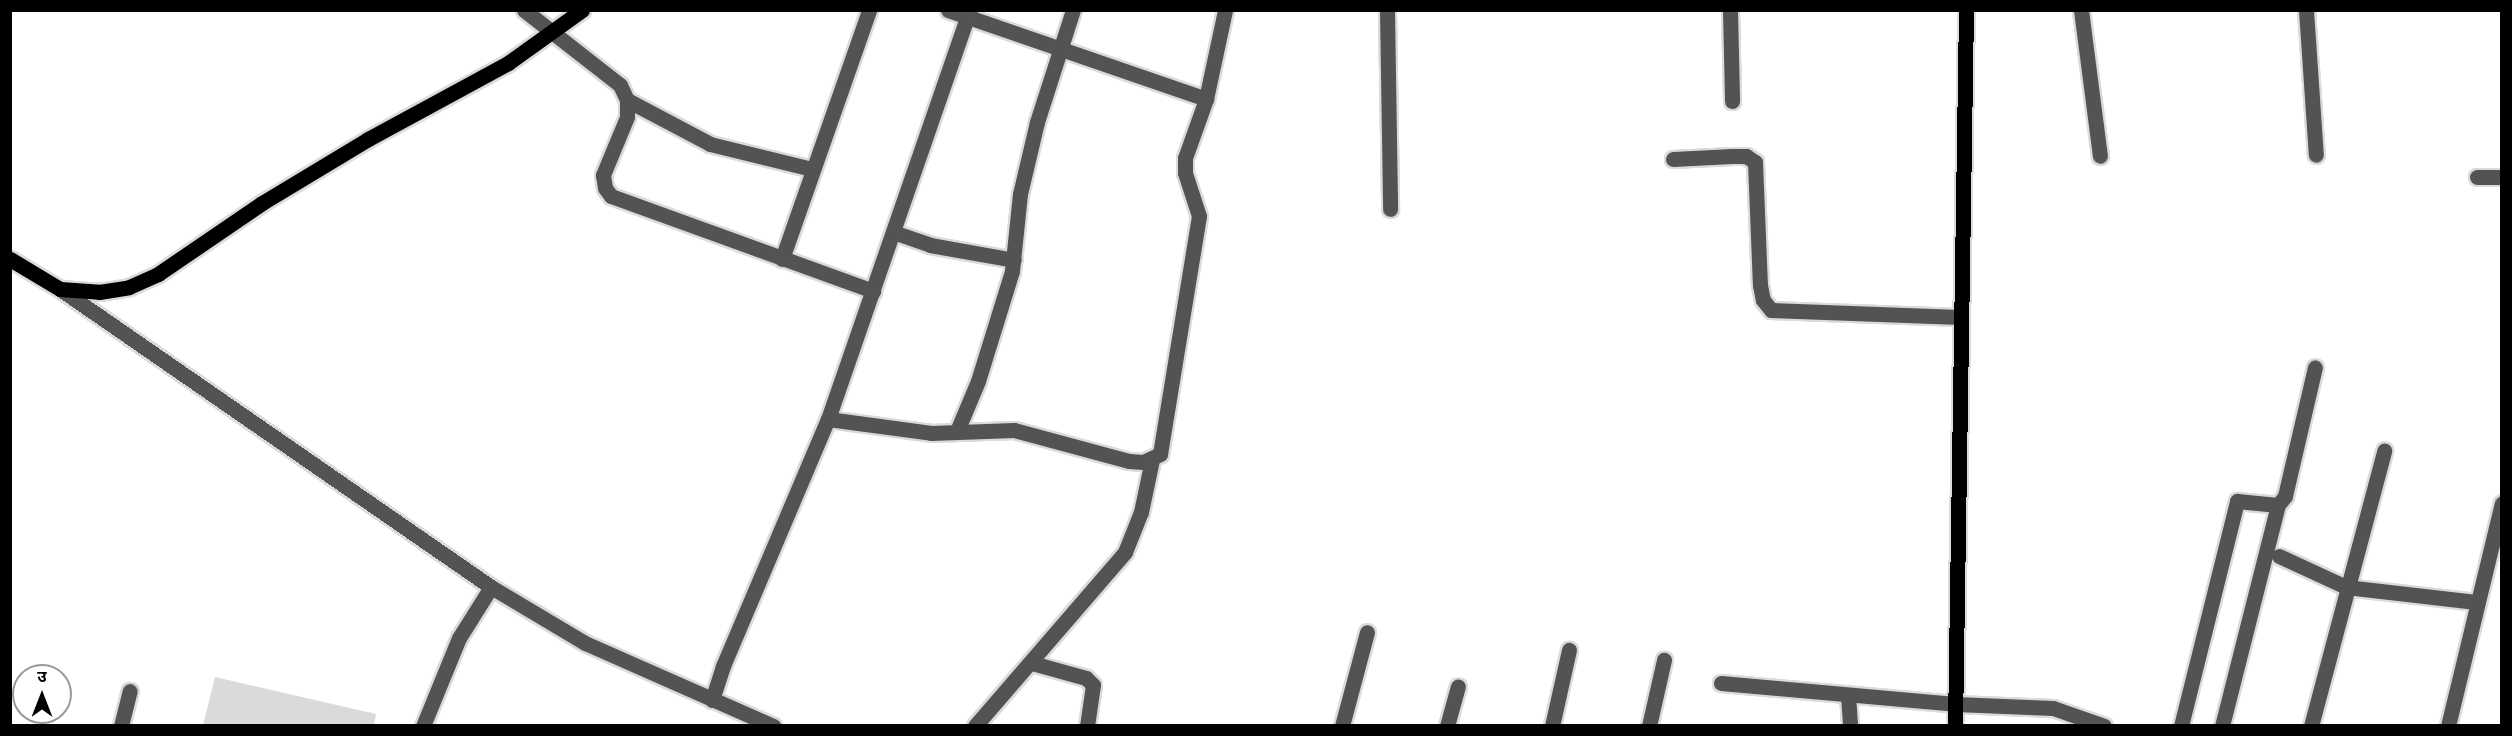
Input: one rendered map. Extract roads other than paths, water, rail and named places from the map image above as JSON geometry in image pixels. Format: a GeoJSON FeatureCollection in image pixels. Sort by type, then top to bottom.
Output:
{"type":"FeatureCollection","features":[{"type":"Feature","properties":{"kind":"main road"},"geometry":{"type":"LineString","coordinates":[[10,259],[60,289],[99,292],[129,287],[158,274],[262,202],[556,32],[582,10]]}},
{"type":"Feature","properties":{"kind":"main road"},"geometry":{"type":"LineString","coordinates":[[1955,726],[1959,317],[1966,10]]}},
{"type":"Feature","properties":{"kind":"street"},"geometry":{"type":"LineString","coordinates":[[524,10],[556,32],[620,85],[627,100],[627,117],[603,175],[605,188],[611,196],[873,291]]}},
{"type":"Feature","properties":{"kind":"street"},"geometry":{"type":"LineString","coordinates":[[782,259],[869,10]]}},
{"type":"Feature","properties":{"kind":"street"},"geometry":{"type":"LineString","coordinates":[[948,10],[969,14],[1059,51],[1206,99]]}},
{"type":"Feature","properties":{"kind":"street"},"geometry":{"type":"LineString","coordinates":[[957,431],[981,371],[1014,260],[1020,194],[1059,51],[1073,10]]}},
{"type":"Feature","properties":{"kind":"street"},"geometry":{"type":"LineString","coordinates":[[828,419],[903,430],[1014,430],[1129,461],[1152,460],[1160,454],[1164,442],[1199,216],[1185,173],[1185,158],[1206,99],[1225,10]]}},
{"type":"Feature","properties":{"kind":"street"},"geometry":{"type":"LineString","coordinates":[[1387,10],[1390,209]]}},
{"type":"Feature","properties":{"kind":"street"},"geometry":{"type":"LineString","coordinates":[[1730,10],[1732,101]]}},
{"type":"Feature","properties":{"kind":"street"},"geometry":{"type":"LineString","coordinates":[[2081,10],[2100,156]]}},
{"type":"Feature","properties":{"kind":"street"},"geometry":{"type":"LineString","coordinates":[[2306,10],[2316,155]]}},
{"type":"Feature","properties":{"kind":"street"},"geometry":{"type":"LineString","coordinates":[[712,700],[726,660],[828,419],[969,14]]}},
{"type":"Feature","properties":{"kind":"street"},"geometry":{"type":"LineString","coordinates":[[627,100],[710,144],[812,169]]}},
{"type":"Feature","properties":{"kind":"street"},"geometry":{"type":"LineString","coordinates":[[1673,159],[1746,156],[1755,162],[1760,285],[1763,300],[1771,310],[1959,317]]}},
{"type":"Feature","properties":{"kind":"street"},"geometry":{"type":"LineString","coordinates":[[2477,177],[2502,177]]}},
{"type":"Feature","properties":{"kind":"street"},"geometry":{"type":"LineString","coordinates":[[893,232],[930,245],[1014,260]]}},
{"type":"Feature","properties":{"kind":"street"},"geometry":{"type":"LineString","coordinates":[[60,289],[491,587],[585,643],[773,726]]}},
{"type":"Feature","properties":{"kind":"street"},"geometry":{"type":"LineString","coordinates":[[2222,726],[2278,505],[2285,496],[2315,367]]}},
{"type":"Feature","properties":{"kind":"street"},"geometry":{"type":"LineString","coordinates":[[2311,726],[2346,587],[2384,451]]}},
{"type":"Feature","properties":{"kind":"street"},"geometry":{"type":"LineString","coordinates":[[975,726],[1032,663],[1125,552],[1141,512],[1152,460]]}},
{"type":"Feature","properties":{"kind":"street"},"geometry":{"type":"LineString","coordinates":[[2181,726],[2237,501],[2278,505]]}},
{"type":"Feature","properties":{"kind":"street"},"geometry":{"type":"LineString","coordinates":[[2448,726],[2476,602],[2502,503]]}},
{"type":"Feature","properties":{"kind":"street"},"geometry":{"type":"LineString","coordinates":[[2279,556],[2346,587],[2476,602]]}},
{"type":"Feature","properties":{"kind":"street"},"geometry":{"type":"LineString","coordinates":[[423,726],[459,638],[491,587]]}},
{"type":"Feature","properties":{"kind":"street"},"geometry":{"type":"LineString","coordinates":[[1342,726],[1367,633]]}},
{"type":"Feature","properties":{"kind":"street"},"geometry":{"type":"LineString","coordinates":[[1552,726],[1569,650]]}},
{"type":"Feature","properties":{"kind":"street"},"geometry":{"type":"LineString","coordinates":[[1649,726],[1664,660]]}},
{"type":"Feature","properties":{"kind":"street"},"geometry":{"type":"LineString","coordinates":[[1032,663],[1086,678],[1093,685],[1094,702],[1087,726]]}},
{"type":"Feature","properties":{"kind":"street"},"geometry":{"type":"LineString","coordinates":[[1721,683],[1955,704],[2053,708],[2104,726]]}},
{"type":"Feature","properties":{"kind":"street"},"geometry":{"type":"LineString","coordinates":[[1447,726],[1458,686]]}},
{"type":"Feature","properties":{"kind":"street"},"geometry":{"type":"LineString","coordinates":[[122,726],[130,691]]}},
{"type":"Feature","properties":{"kind":"street"},"geometry":{"type":"LineString","coordinates":[[1848,695],[1850,726]]}}]}
